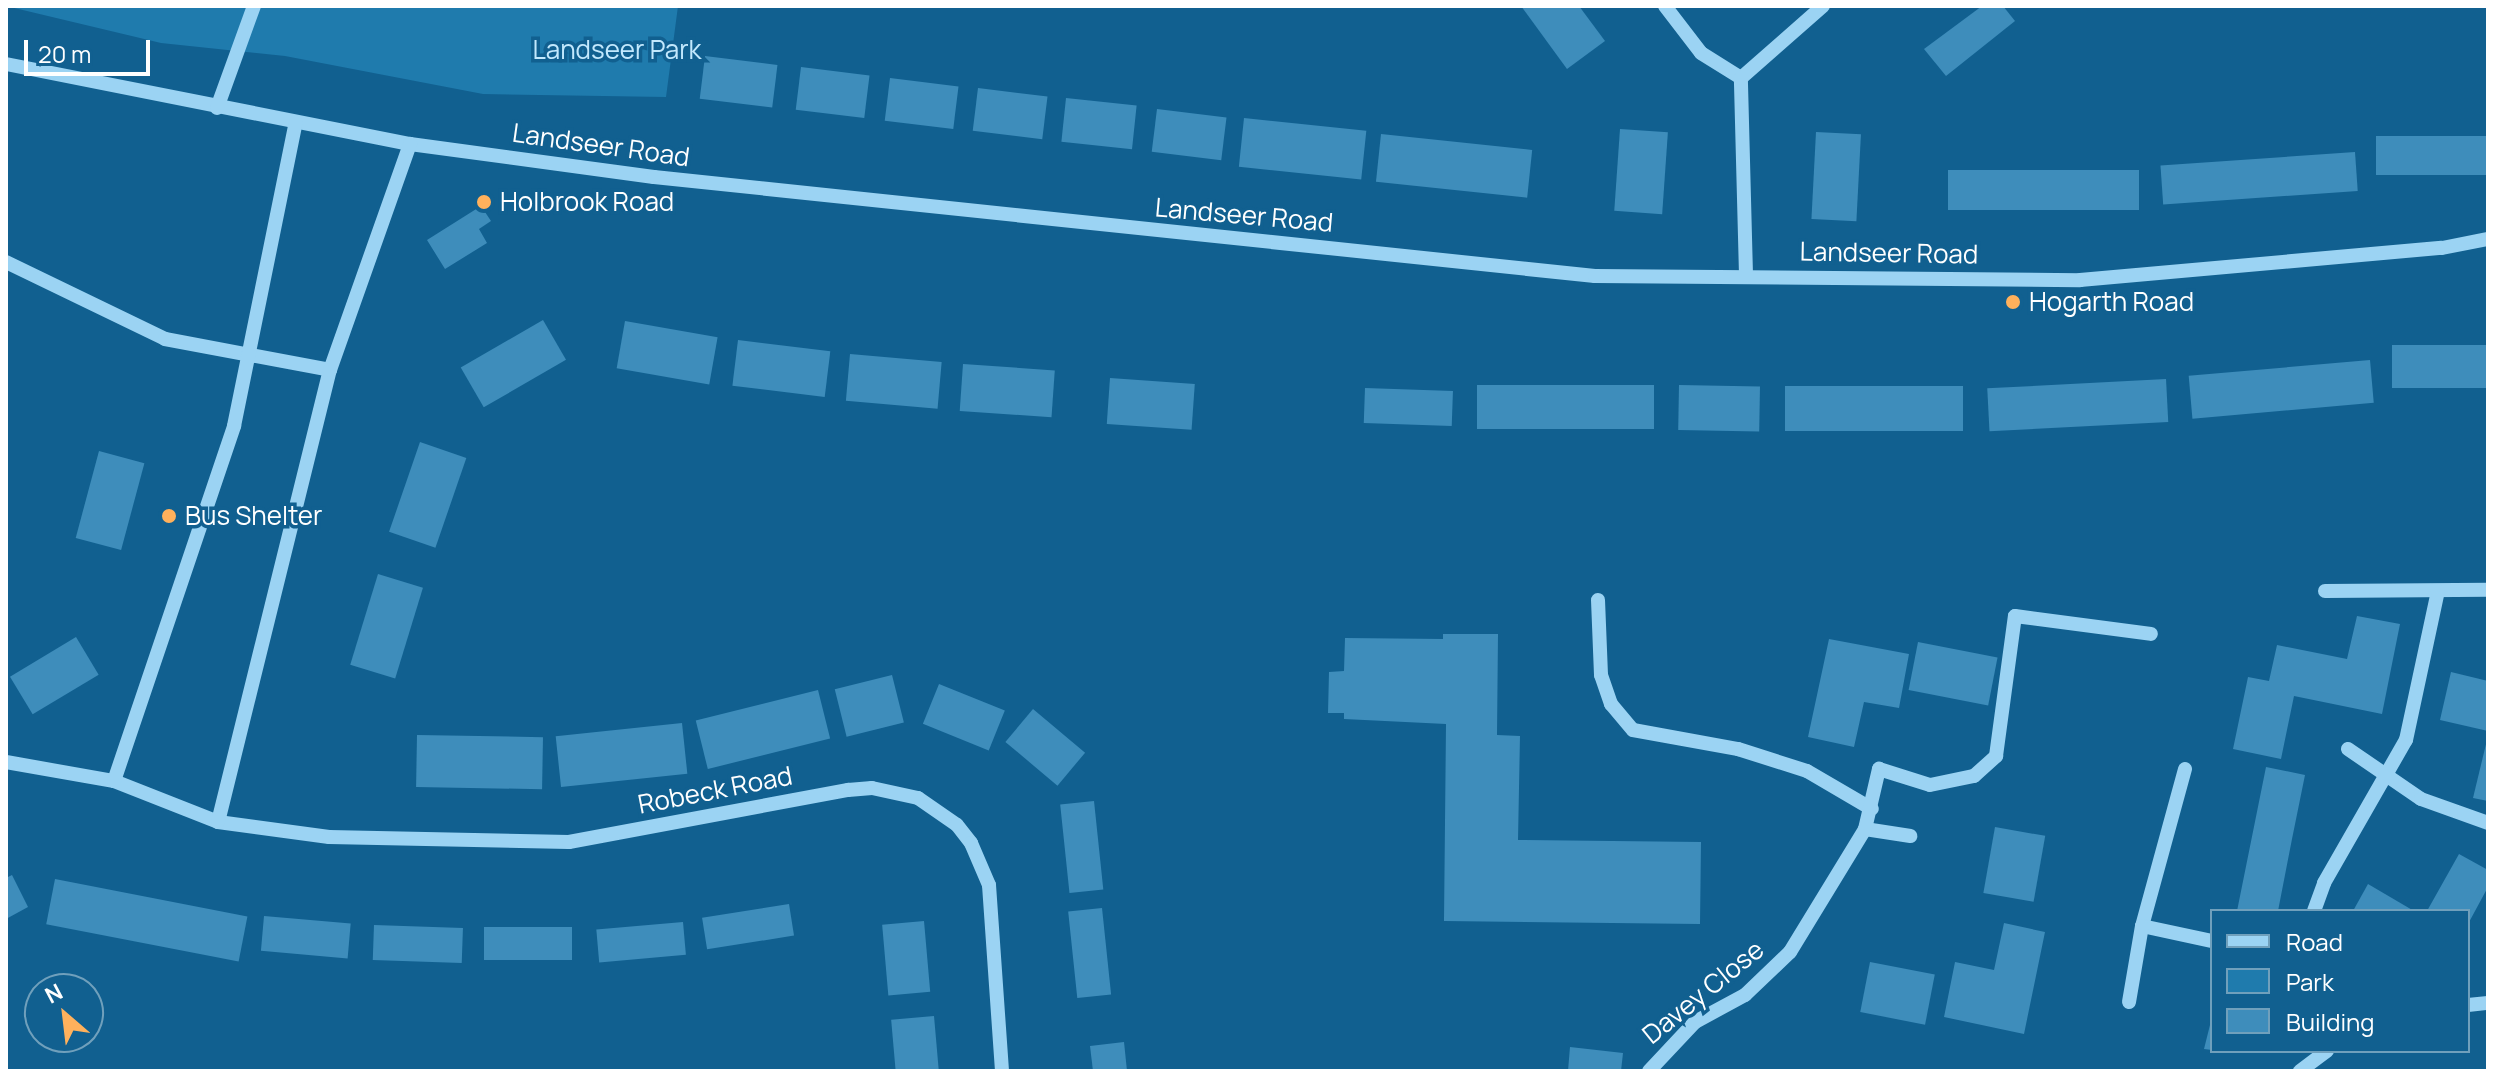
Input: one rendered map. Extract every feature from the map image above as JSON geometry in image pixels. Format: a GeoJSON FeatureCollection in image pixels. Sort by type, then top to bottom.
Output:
{"type":"FeatureCollection","features":[{"type":"Feature","properties":{"kind":"street"},"geometry":{"type":"LineString","coordinates":[[217,108],[254,6]]}},
{"type":"Feature","properties":{"kind":"street"},"geometry":{"type":"LineString","coordinates":[[1665,6],[1701,53],[1741,78]]}},
{"type":"Feature","properties":{"kind":"street"},"geometry":{"type":"LineString","coordinates":[[1741,78],[1823,6]]}},
{"type":"Feature","properties":{"kind":"street","name":"Landseer Road"},"geometry":{"type":"LineString","coordinates":[[6,64],[410,144],[994,216],[1595,276],[2080,280],[2442,248],[2488,239]]}},
{"type":"Feature","properties":{"kind":"street"},"geometry":{"type":"LineString","coordinates":[[1741,78],[1746,275]]}},
{"type":"Feature","properties":{"kind":"street"},"geometry":{"type":"LineString","coordinates":[[114,781],[234,426],[252,355],[296,122]]}},
{"type":"Feature","properties":{"kind":"street"},"geometry":{"type":"LineString","coordinates":[[6,762],[114,781],[218,822],[330,370],[410,144]]}},
{"type":"Feature","properties":{"kind":"street"},"geometry":{"type":"LineString","coordinates":[[6,262],[165,339],[330,370]]}},
{"type":"Feature","properties":{"kind":"street"},"geometry":{"type":"LineString","coordinates":[[2325,591],[2488,590]]}},
{"type":"Feature","properties":{"kind":"street"},"geometry":{"type":"LineString","coordinates":[[2315,909],[2324,883],[2406,740],[2438,591]]}},
{"type":"Feature","properties":{"kind":"street"},"geometry":{"type":"LineString","coordinates":[[1598,600],[1601,675],[1611,704],[1633,730],[1766,758],[1807,771],[1872,809]]}},
{"type":"Feature","properties":{"kind":"street","name":"Davey Close"},"geometry":{"type":"LineString","coordinates":[[1649,1071],[1695,1022],[1745,995],[1790,952],[1865,829],[1879,769],[1930,785],[1974,776],[1996,756],[2015,616],[2151,634]]}},
{"type":"Feature","properties":{"kind":"street"},"geometry":{"type":"LineString","coordinates":[[2348,749],[2421,799],[2488,823]]}},
{"type":"Feature","properties":{"kind":"street"},"geometry":{"type":"LineString","coordinates":[[2129,1002],[2142,926],[2185,769]]}},
{"type":"Feature","properties":{"kind":"street","name":"Robeck Road"},"geometry":{"type":"LineString","coordinates":[[218,822],[329,837],[569,842],[848,790],[872,788],[918,798],[957,825],[971,843],[989,885],[1002,1071]]}},
{"type":"Feature","properties":{"kind":"street"},"geometry":{"type":"LineString","coordinates":[[1865,829],[1910,836]]}},
{"type":"Feature","properties":{"kind":"street"},"geometry":{"type":"LineString","coordinates":[[2142,926],[2210,941]]}},
{"type":"Feature","properties":{"kind":"street"},"geometry":{"type":"LineString","coordinates":[[2300,1071],[2320,1053]]}},
{"type":"Feature","properties":{"kind":"green space","name":"Landseer Park"},"geometry":{"type":"Polygon","coordinates":[[[6,6],[678,6],[666,97],[483,94],[285,56],[161,43],[6,6]]]}},
{"type":"Feature","properties":{"kind":"building"},"geometry":{"type":"Polygon","coordinates":[[[1521,6],[1579,6],[1605,41],[1567,69],[1521,6]]]}},
{"type":"Feature","properties":{"kind":"building"},"geometry":{"type":"Polygon","coordinates":[[[1982,6],[2003,6],[2015,21],[1946,76],[1924,49],[1982,6]]]}},
{"type":"Feature","properties":{"kind":"building"},"geometry":{"type":"Polygon","coordinates":[[[705,56],[777,65],[772,108],[700,99],[705,56]]]}},
{"type":"Feature","properties":{"kind":"building"},"geometry":{"type":"Polygon","coordinates":[[[801,67],[869,75],[864,118],[796,110],[801,67]]]}},
{"type":"Feature","properties":{"kind":"building"},"geometry":{"type":"Polygon","coordinates":[[[890,78],[958,86],[953,129],[885,121],[890,78]]]}},
{"type":"Feature","properties":{"kind":"building"},"geometry":{"type":"Polygon","coordinates":[[[978,88],[1047,97],[1042,139],[973,131],[978,88]]]}},
{"type":"Feature","properties":{"kind":"building"},"geometry":{"type":"Polygon","coordinates":[[[1066,98],[1137,105],[1132,149],[1061,142],[1066,98]]]}},
{"type":"Feature","properties":{"kind":"building"},"geometry":{"type":"Polygon","coordinates":[[[1157,109],[1226,118],[1221,160],[1152,152],[1157,109]]]}},
{"type":"Feature","properties":{"kind":"building"},"geometry":{"type":"Polygon","coordinates":[[[1244,118],[1366,131],[1361,180],[1239,167],[1244,118]]]}},
{"type":"Feature","properties":{"kind":"building"},"geometry":{"type":"Polygon","coordinates":[[[1620,129],[1668,132],[1662,214],[1614,211],[1620,129]]]}},
{"type":"Feature","properties":{"kind":"building"},"geometry":{"type":"Polygon","coordinates":[[[1816,132],[1861,134],[1856,221],[1811,219],[1816,132]]]}},
{"type":"Feature","properties":{"kind":"building"},"geometry":{"type":"Polygon","coordinates":[[[1381,134],[1532,150],[1527,198],[1376,182],[1381,134]]]}},
{"type":"Feature","properties":{"kind":"building"},"geometry":{"type":"Polygon","coordinates":[[[2376,136],[2488,136],[2488,175],[2376,175],[2376,136]]]}},
{"type":"Feature","properties":{"kind":"building"},"geometry":{"type":"Polygon","coordinates":[[[2355,152],[2358,191],[2163,205],[2160,166],[2355,152]]]}},
{"type":"Feature","properties":{"kind":"building"},"geometry":{"type":"Polygon","coordinates":[[[1948,170],[2139,170],[2139,210],[1948,210],[1948,170]]]}},
{"type":"Feature","properties":{"kind":"building"},"geometry":{"type":"Polygon","coordinates":[[[481,206],[491,221],[479,229],[487,243],[445,269],[427,240],[481,206]]]}},
{"type":"Feature","properties":{"kind":"building"},"geometry":{"type":"Polygon","coordinates":[[[543,320],[566,360],[484,407],[461,368],[543,320]]]}},
{"type":"Feature","properties":{"kind":"building"},"geometry":{"type":"Polygon","coordinates":[[[625,321],[718,337],[709,385],[617,368],[625,321]]]}},
{"type":"Feature","properties":{"kind":"building"},"geometry":{"type":"Polygon","coordinates":[[[738,340],[830,351],[825,397],[732,386],[738,340]]]}},
{"type":"Feature","properties":{"kind":"building"},"geometry":{"type":"Polygon","coordinates":[[[2392,345],[2488,345],[2488,388],[2392,388],[2392,345]]]}},
{"type":"Feature","properties":{"kind":"building"},"geometry":{"type":"Polygon","coordinates":[[[850,354],[942,362],[938,409],[846,401],[850,354]]]}},
{"type":"Feature","properties":{"kind":"building"},"geometry":{"type":"Polygon","coordinates":[[[2370,360],[2374,403],[2192,419],[2189,376],[2370,360]]]}},
{"type":"Feature","properties":{"kind":"building"},"geometry":{"type":"Polygon","coordinates":[[[963,364],[1055,370],[1051,417],[960,411],[963,364]]]}},
{"type":"Feature","properties":{"kind":"building"},"geometry":{"type":"Polygon","coordinates":[[[1110,378],[1195,384],[1192,430],[1107,424],[1110,378]]]}},
{"type":"Feature","properties":{"kind":"building"},"geometry":{"type":"Polygon","coordinates":[[[2166,379],[2168,422],[1989,431],[1987,388],[2166,379]]]}},
{"type":"Feature","properties":{"kind":"building"},"geometry":{"type":"Polygon","coordinates":[[[1477,385],[1654,385],[1654,429],[1477,429],[1477,385]]]}},
{"type":"Feature","properties":{"kind":"building"},"geometry":{"type":"Polygon","coordinates":[[[1679,385],[1760,386],[1759,431],[1678,430],[1679,385]]]}},
{"type":"Feature","properties":{"kind":"building"},"geometry":{"type":"Polygon","coordinates":[[[1785,386],[1963,386],[1963,431],[1785,431],[1785,386]]]}},
{"type":"Feature","properties":{"kind":"building"},"geometry":{"type":"Polygon","coordinates":[[[1365,388],[1453,391],[1452,426],[1364,423],[1365,388]]]}},
{"type":"Feature","properties":{"kind":"building"},"geometry":{"type":"Polygon","coordinates":[[[420,442],[466,458],[435,548],[389,532],[420,442]]]}},
{"type":"Feature","properties":{"kind":"building"},"geometry":{"type":"Polygon","coordinates":[[[99,451],[144,463],[121,550],[76,538],[99,451]]]}},
{"type":"Feature","properties":{"kind":"building"},"geometry":{"type":"Polygon","coordinates":[[[378,574],[423,588],[395,679],[350,665],[378,574]]]}},
{"type":"Feature","properties":{"kind":"building"},"geometry":{"type":"Polygon","coordinates":[[[2357,616],[2400,624],[2382,714],[2294,696],[2281,759],[2233,749],[2248,677],[2269,681],[2277,645],[2347,659],[2357,616]]]}},
{"type":"Feature","properties":{"kind":"building"},"geometry":{"type":"Polygon","coordinates":[[[1443,634],[1498,634],[1497,735],[1520,736],[1518,840],[1701,842],[1700,924],[1444,921],[1446,724],[1344,719],[1344,713],[1328,713],[1329,672],[1344,671],[1345,638],[1443,639],[1443,634]]]}},
{"type":"Feature","properties":{"kind":"building"},"geometry":{"type":"Polygon","coordinates":[[[76,637],[99,675],[33,714],[10,677],[76,637]]]}},
{"type":"Feature","properties":{"kind":"building"},"geometry":{"type":"Polygon","coordinates":[[[1829,639],[1909,654],[1899,708],[1864,702],[1854,747],[1808,737],[1829,639]]]}},
{"type":"Feature","properties":{"kind":"building"},"geometry":{"type":"Polygon","coordinates":[[[1918,642],[1998,657],[1988,706],[1909,690],[1918,642]]]}},
{"type":"Feature","properties":{"kind":"building"},"geometry":{"type":"Polygon","coordinates":[[[2451,672],[2488,681],[2488,731],[2440,720],[2451,672]]]}},
{"type":"Feature","properties":{"kind":"building"},"geometry":{"type":"Polygon","coordinates":[[[892,675],[904,723],[847,737],[835,689],[892,675]]]}},
{"type":"Feature","properties":{"kind":"building"},"geometry":{"type":"Polygon","coordinates":[[[939,684],[1005,711],[989,750],[923,724],[939,684]]]}},
{"type":"Feature","properties":{"kind":"building"},"geometry":{"type":"Polygon","coordinates":[[[818,690],[830,739],[708,769],[696,720],[818,690]]]}},
{"type":"Feature","properties":{"kind":"building"},"geometry":{"type":"Polygon","coordinates":[[[1033,709],[1085,753],[1057,786],[1005,742],[1033,709]]]}},
{"type":"Feature","properties":{"kind":"building"},"geometry":{"type":"Polygon","coordinates":[[[682,723],[687,774],[561,787],[556,736],[682,723]]]}},
{"type":"Feature","properties":{"kind":"building"},"geometry":{"type":"Polygon","coordinates":[[[417,735],[543,737],[542,789],[416,787],[417,735]]]}},
{"type":"Feature","properties":{"kind":"building"},"geometry":{"type":"Polygon","coordinates":[[[2488,740],[2488,801],[2473,798],[2488,740]]]}},
{"type":"Feature","properties":{"kind":"building"},"geometry":{"type":"Polygon","coordinates":[[[2266,767],[2305,775],[2278,909],[2237,909],[2266,767]]]}},
{"type":"Feature","properties":{"kind":"building"},"geometry":{"type":"Polygon","coordinates":[[[1094,801],[1103,890],[1069,893],[1060,805],[1094,801]]]}},
{"type":"Feature","properties":{"kind":"building"},"geometry":{"type":"Polygon","coordinates":[[[1995,827],[2045,836],[2034,902],[1983,893],[1995,827]]]}},
{"type":"Feature","properties":{"kind":"building"},"geometry":{"type":"Polygon","coordinates":[[[2459,854],[2488,870],[2488,887],[2470,920],[2470,909],[2428,909],[2459,854]]]}},
{"type":"Feature","properties":{"kind":"building"},"geometry":{"type":"Polygon","coordinates":[[[12,875],[28,907],[6,919],[6,878],[12,875]]]}},
{"type":"Feature","properties":{"kind":"building"},"geometry":{"type":"Polygon","coordinates":[[[55,879],[247,916],[239,962],[46,924],[55,879]]]}},
{"type":"Feature","properties":{"kind":"building"},"geometry":{"type":"Polygon","coordinates":[[[2368,884],[2411,909],[2354,909],[2368,884]]]}},
{"type":"Feature","properties":{"kind":"building"},"geometry":{"type":"Polygon","coordinates":[[[789,904],[794,936],[707,949],[702,918],[789,904]]]}},
{"type":"Feature","properties":{"kind":"building"},"geometry":{"type":"Polygon","coordinates":[[[1102,908],[1111,995],[1077,998],[1068,912],[1102,908]]]}},
{"type":"Feature","properties":{"kind":"building"},"geometry":{"type":"Polygon","coordinates":[[[264,916],[351,924],[348,958],[261,951],[264,916]]]}},
{"type":"Feature","properties":{"kind":"building"},"geometry":{"type":"Polygon","coordinates":[[[924,921],[930,992],[888,995],[882,925],[924,921]]]}},
{"type":"Feature","properties":{"kind":"building"},"geometry":{"type":"Polygon","coordinates":[[[683,922],[686,955],[599,962],[596,930],[683,922]]]}},
{"type":"Feature","properties":{"kind":"building"},"geometry":{"type":"Polygon","coordinates":[[[2004,923],[2045,932],[2024,1034],[1944,1017],[1955,962],[1994,970],[2004,923]]]}},
{"type":"Feature","properties":{"kind":"building"},"geometry":{"type":"Polygon","coordinates":[[[374,925],[463,928],[462,963],[373,960],[374,925]]]}},
{"type":"Feature","properties":{"kind":"building"},"geometry":{"type":"Polygon","coordinates":[[[484,927],[572,927],[572,960],[484,960],[484,927]]]}},
{"type":"Feature","properties":{"kind":"building"},"geometry":{"type":"Polygon","coordinates":[[[1870,962],[1935,975],[1925,1025],[1860,1012],[1870,962]]]}},
{"type":"Feature","properties":{"kind":"building"},"geometry":{"type":"Polygon","coordinates":[[[934,1016],[939,1071],[896,1071],[891,1020],[934,1016]]]}},
{"type":"Feature","properties":{"kind":"building"},"geometry":{"type":"Polygon","coordinates":[[[2210,1025],[2210,1050],[2204,1049],[2210,1025]]]}},
{"type":"Feature","properties":{"kind":"building"},"geometry":{"type":"Polygon","coordinates":[[[1124,1042],[1127,1071],[1093,1071],[1090,1046],[1124,1042]]]}},
{"type":"Feature","properties":{"kind":"building"},"geometry":{"type":"Polygon","coordinates":[[[1570,1047],[1623,1053],[1621,1071],[1568,1071],[1570,1047]]]}},
{"type":"Feature","properties":{"kind":"place","name":"Holbrook Road"},"geometry":{"type":"Point","coordinates":[484,202]}},
{"type":"Feature","properties":{"kind":"place","name":"Hogarth Road"},"geometry":{"type":"Point","coordinates":[2013,302]}},
{"type":"Feature","properties":{"kind":"place","name":"Bus Shelter"},"geometry":{"type":"Point","coordinates":[169,516]}}]}
